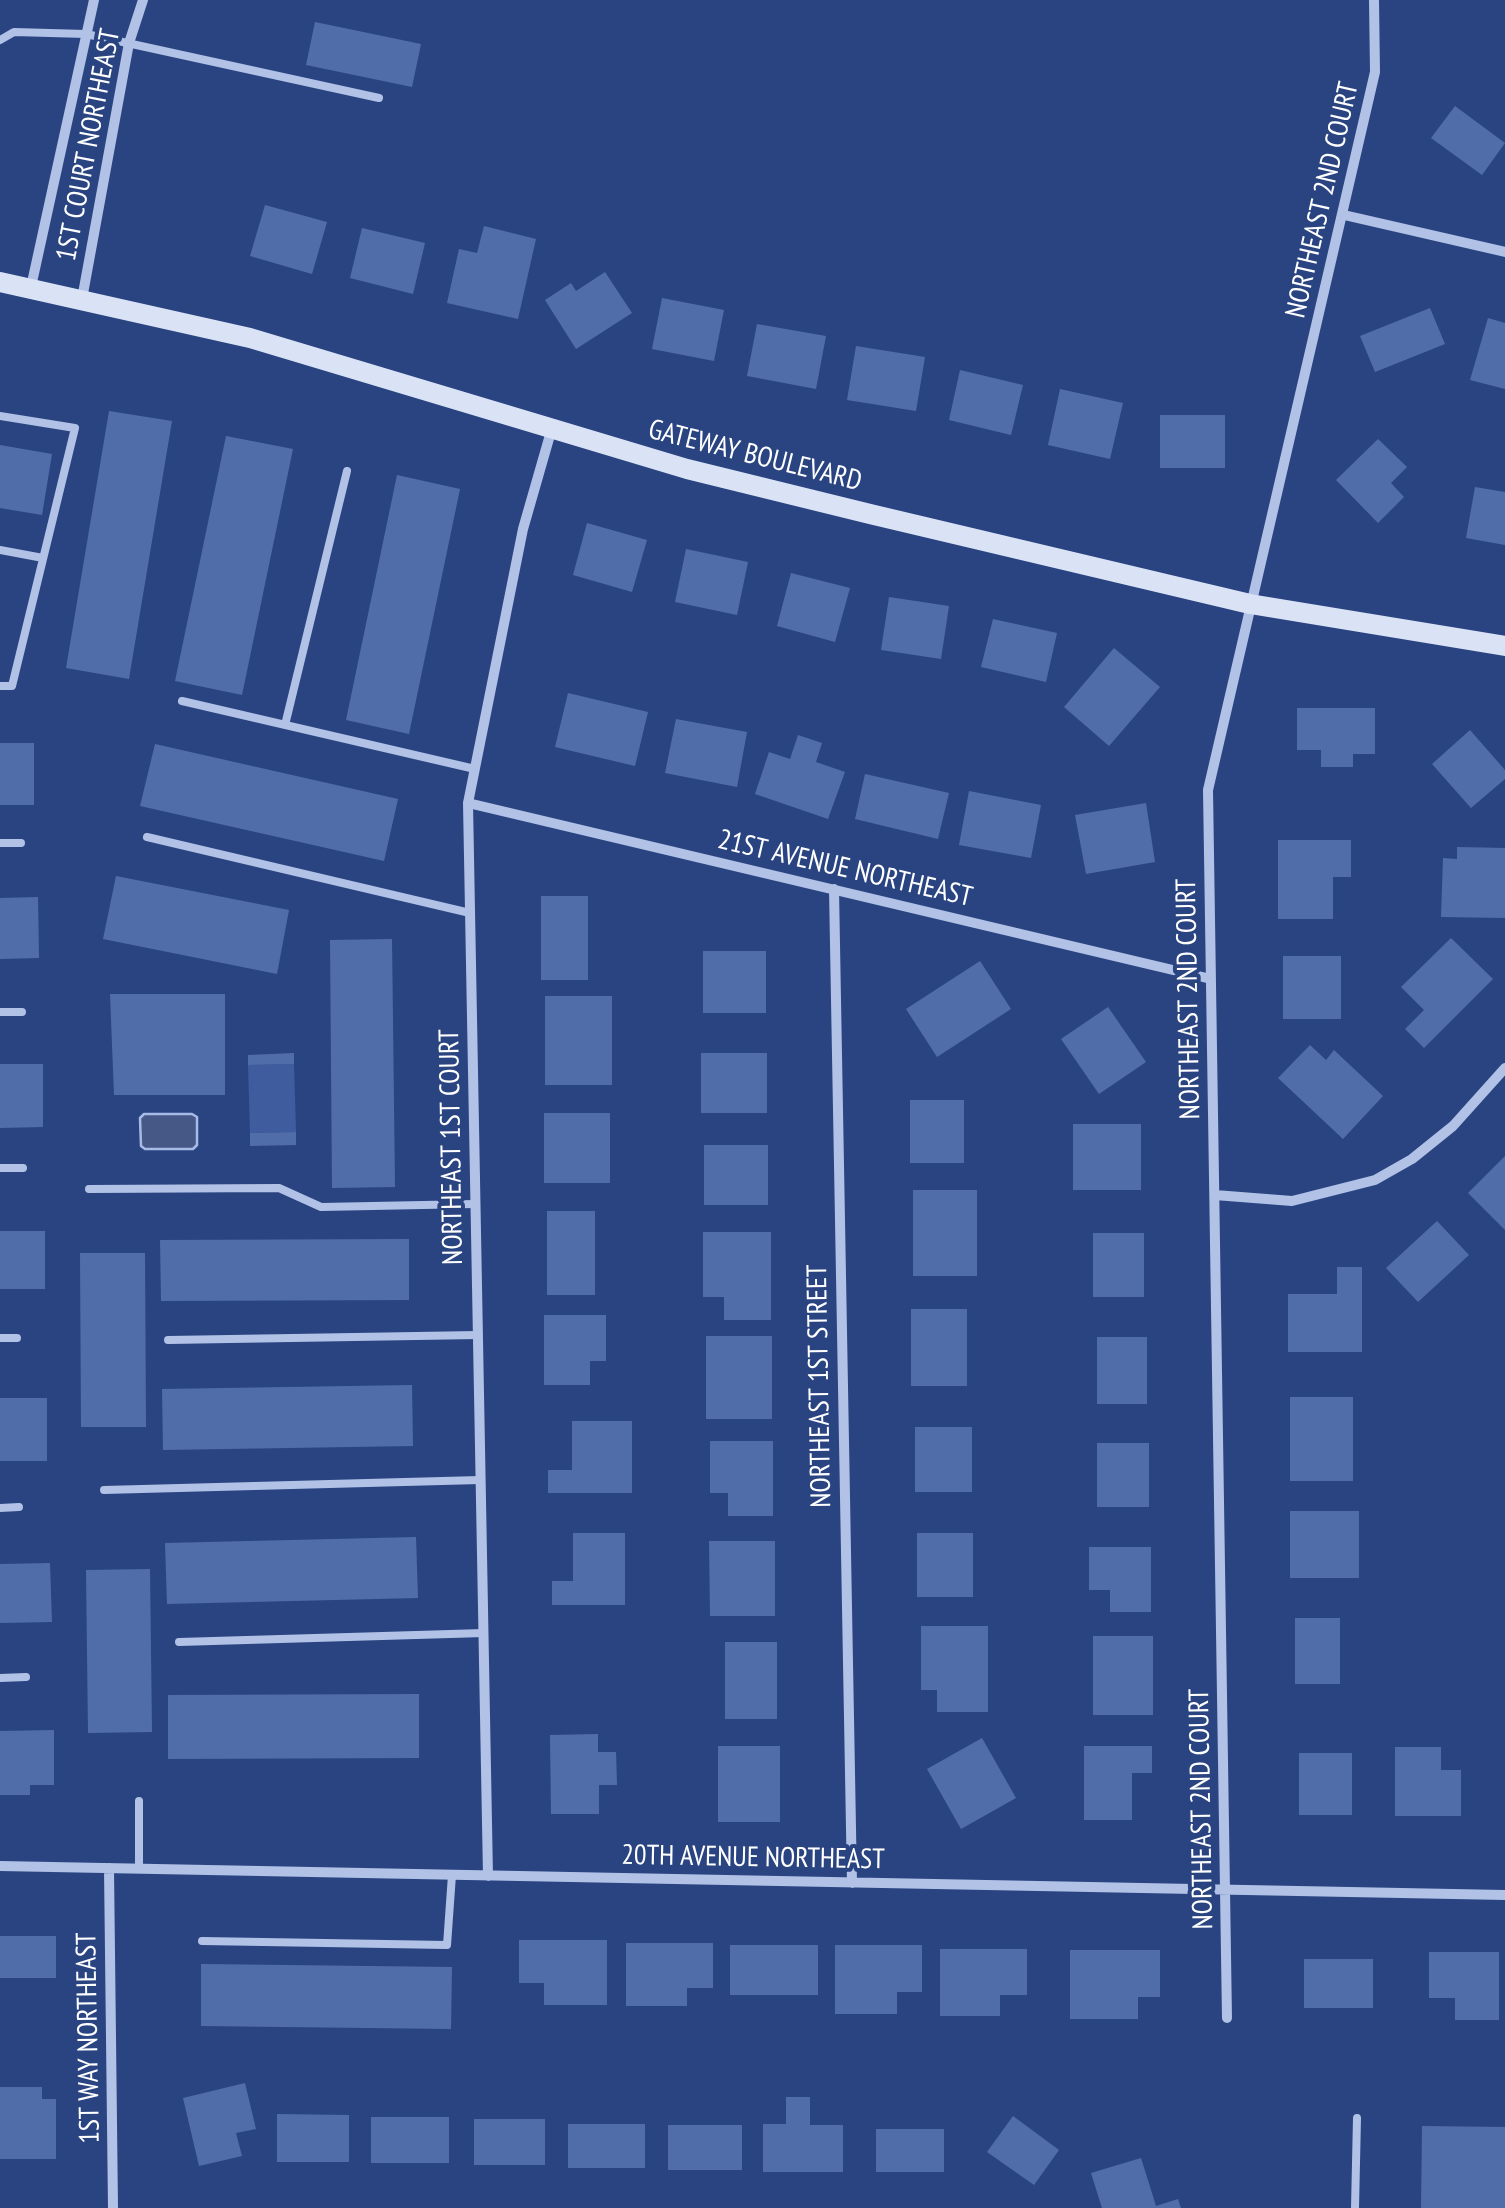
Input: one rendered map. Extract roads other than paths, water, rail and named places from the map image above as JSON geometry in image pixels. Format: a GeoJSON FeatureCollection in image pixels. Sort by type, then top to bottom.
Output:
{"type":"FeatureCollection","features":[{"type":"Feature","properties":{"kind":"main road","name":"GATEWAY BOULEVARD"},"geometry":{"type":"LineString","coordinates":[[0,282],[337,362],[688,469],[1250,604],[1505,646]]}},
{"type":"Feature","properties":{"kind":"street","name":"1ST COURT NORTHEAST"},"geometry":{"type":"LineString","coordinates":[[30,288],[94,0]]}},
{"type":"Feature","properties":{"kind":"street","name":"1ST COURT NORTHEAST"},"geometry":{"type":"LineString","coordinates":[[82,299],[129,43],[143,0]]}},
{"type":"Feature","properties":{"kind":"street","name":"NORTHEAST 2ND COURT"},"geometry":{"type":"LineString","coordinates":[[1227,2018],[1208,790],[1375,72],[1374,0]]}},
{"type":"Feature","properties":{"kind":"street"},"geometry":{"type":"LineString","coordinates":[[1344,215],[1505,252]]}},
{"type":"Feature","properties":{"kind":"street","name":"NORTHEAST 1ST COURT"},"geometry":{"type":"LineString","coordinates":[[488,1876],[468,804],[517,558],[552,428]]}},
{"type":"Feature","properties":{"kind":"street","name":"21ST AVENUE NORTHEAST"},"geometry":{"type":"LineString","coordinates":[[468,804],[1211,979]]}},
{"type":"Feature","properties":{"kind":"street","name":"NORTHEAST 1ST STREET"},"geometry":{"type":"LineString","coordinates":[[834,890],[852,1883]]}},
{"type":"Feature","properties":{"kind":"street"},"geometry":{"type":"LineString","coordinates":[[1215,1195],[1292,1201],[1374,1180],[1412,1160],[1453,1126],[1505,1068]]}},
{"type":"Feature","properties":{"kind":"street","name":"20TH AVENUE NORTHEAST"},"geometry":{"type":"LineString","coordinates":[[0,1866],[1505,1895]]}},
{"type":"Feature","properties":{"kind":"street","name":"1ST WAY NORTHEAST"},"geometry":{"type":"LineString","coordinates":[[109,1868],[113,2208]]}},
{"type":"Feature","properties":{"kind":"lane"},"geometry":{"type":"LineString","coordinates":[[0,40],[14,32],[86,34],[379,98]]}},
{"type":"Feature","properties":{"kind":"lane"},"geometry":{"type":"LineString","coordinates":[[0,416],[75,428],[12,686],[0,686]]}},
{"type":"Feature","properties":{"kind":"lane"},"geometry":{"type":"LineString","coordinates":[[285,725],[347,471]]}},
{"type":"Feature","properties":{"kind":"lane"},"geometry":{"type":"LineString","coordinates":[[0,550],[44,558]]}},
{"type":"Feature","properties":{"kind":"lane"},"geometry":{"type":"LineString","coordinates":[[182,701],[475,769]]}},
{"type":"Feature","properties":{"kind":"lane"},"geometry":{"type":"LineString","coordinates":[[148,836],[470,914]]}},
{"type":"Feature","properties":{"kind":"lane"},"geometry":{"type":"LineString","coordinates":[[0,843],[21,842]]}},
{"type":"Feature","properties":{"kind":"lane"},"geometry":{"type":"LineString","coordinates":[[0,1012],[22,1012]]}},
{"type":"Feature","properties":{"kind":"lane"},"geometry":{"type":"LineString","coordinates":[[0,1168],[23,1168]]}},
{"type":"Feature","properties":{"kind":"lane"},"geometry":{"type":"LineString","coordinates":[[89,1190],[279,1188],[321,1207],[476,1204]]}},
{"type":"Feature","properties":{"kind":"lane"},"geometry":{"type":"LineString","coordinates":[[168,1340],[478,1335]]}},
{"type":"Feature","properties":{"kind":"lane"},"geometry":{"type":"LineString","coordinates":[[0,1338],[17,1338]]}},
{"type":"Feature","properties":{"kind":"lane"},"geometry":{"type":"LineString","coordinates":[[104,1490],[480,1480]]}},
{"type":"Feature","properties":{"kind":"lane"},"geometry":{"type":"LineString","coordinates":[[0,1508],[19,1507]]}},
{"type":"Feature","properties":{"kind":"lane"},"geometry":{"type":"LineString","coordinates":[[180,1642],[484,1633]]}},
{"type":"Feature","properties":{"kind":"lane"},"geometry":{"type":"LineString","coordinates":[[0,1678],[26,1678]]}},
{"type":"Feature","properties":{"kind":"lane"},"geometry":{"type":"LineString","coordinates":[[139,1801],[139,1869]]}},
{"type":"Feature","properties":{"kind":"lane"},"geometry":{"type":"LineString","coordinates":[[202,1941],[447,1945],[452,1875]]}},
{"type":"Feature","properties":{"kind":"lane"},"geometry":{"type":"LineString","coordinates":[[1355,2208],[1357,2118]]}}]}
